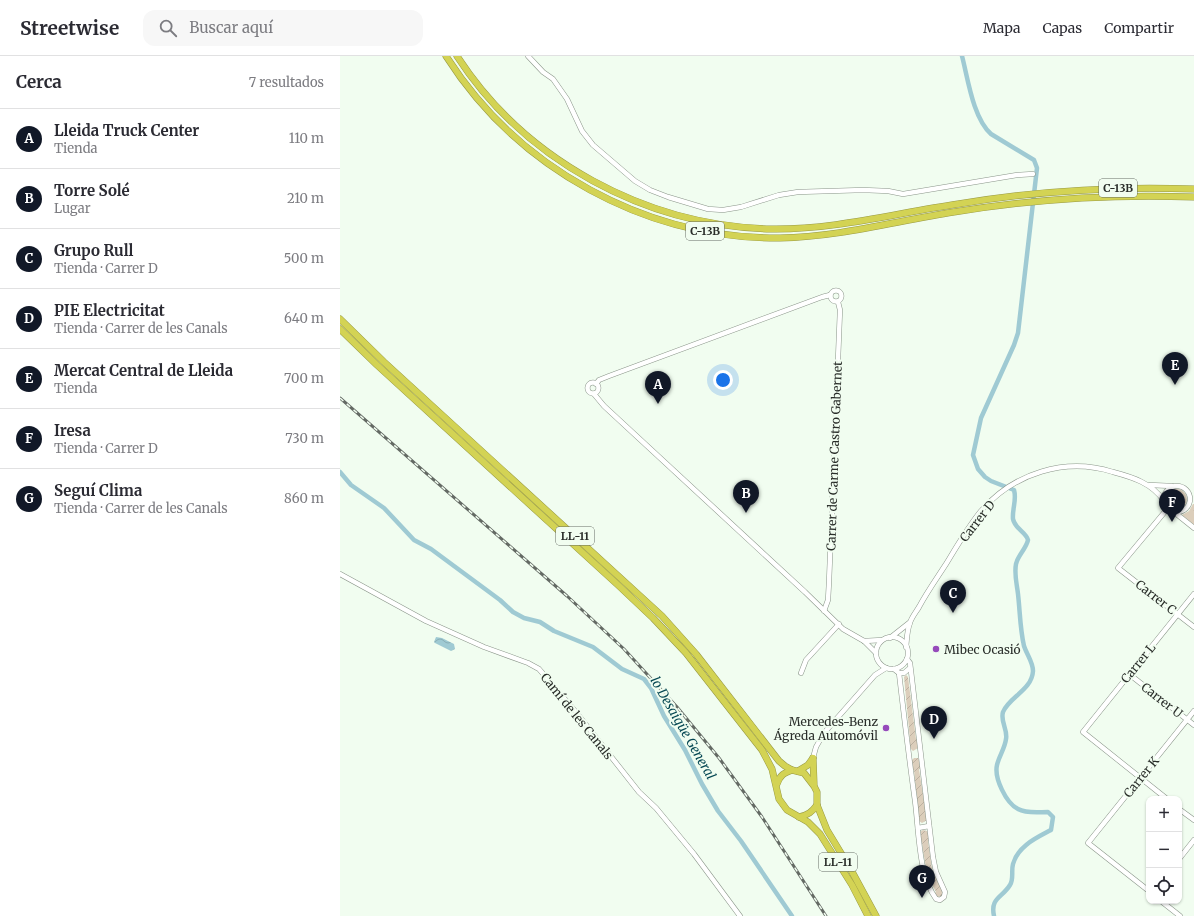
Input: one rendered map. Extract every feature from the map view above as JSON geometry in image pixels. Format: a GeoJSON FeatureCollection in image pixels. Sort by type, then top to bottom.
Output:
{"type":"FeatureCollection","features":[{"type":"Feature","properties":{"kind":"highway","name":"C-13B"},"geometry":{"type":"LineString","coordinates":[[446,56],[466,85],[491,113],[518,139],[544,160],[572,179],[607,199],[637,212],[709,232],[779,238],[846,231],[964,210],[1042,201],[1103,197],[1194,197]]}},
{"type":"Feature","properties":{"kind":"highway","name":"C-13B"},"geometry":{"type":"LineString","coordinates":[[457,56],[482,90],[504,114],[526,135],[559,160],[586,177],[624,196],[653,208],[689,218],[724,225],[755,228],[812,227],[852,222],[966,202],[1042,193],[1116,188],[1194,189]]}},
{"type":"Feature","properties":{"kind":"highway","name":"LL-11"},"geometry":{"type":"LineString","coordinates":[[340,319],[384,362],[658,612],[696,654],[773,754],[785,766],[804,773],[817,792],[817,805],[827,830],[876,916]]}},
{"type":"Feature","properties":{"kind":"highway","name":"LL-11"},"geometry":{"type":"LineString","coordinates":[[340,330],[623,590],[675,641],[701,671],[762,750],[772,769],[779,799],[783,805],[793,814],[815,828],[826,841],[868,916]]}},
{"type":"Feature","properties":{"kind":"highway"},"geometry":{"type":"LineString","coordinates":[[776,786],[783,773],[808,765],[813,758]]}},
{"type":"Feature","properties":{"kind":"highway"},"geometry":{"type":"LineString","coordinates":[[813,758],[814,786]]}},
{"type":"Feature","properties":{"kind":"highway"},"geometry":{"type":"LineString","coordinates":[[799,817],[808,815],[817,805]]}},
{"type":"Feature","properties":{"kind":"street"},"geometry":{"type":"LineString","coordinates":[[528,56],[553,80],[567,99],[582,131],[593,145],[610,161],[635,181],[650,190],[673,199],[708,209],[732,210],[787,193],[863,190],[888,191],[903,194],[1017,175],[1033,174]]}},
{"type":"Feature","properties":{"kind":"street"},"geometry":{"type":"LineString","coordinates":[[596,384],[599,380],[614,374],[830,295],[833,291],[838,292],[841,296],[838,302],[832,300],[830,295]]}},
{"type":"Feature","properties":{"kind":"street","name":"Carrer de Carme Castro Gabernet"},"geometry":{"type":"LineString","coordinates":[[824,611],[828,600],[829,582],[840,310],[838,302]]}},
{"type":"Feature","properties":{"kind":"street"},"geometry":{"type":"LineString","coordinates":[[596,384],[590,383],[587,388],[589,392],[594,394],[601,403],[847,632],[864,641],[876,653],[880,664],[886,668],[894,669],[899,673],[918,828],[926,877],[934,896],[936,899],[940,900],[944,897],[945,892],[936,872],[929,826],[910,663],[906,659]]}},
{"type":"Feature","properties":{"kind":"street"},"geometry":{"type":"LineString","coordinates":[[594,394],[598,390],[596,384]]}},
{"type":"Feature","properties":{"kind":"street","name":"Carrer D"},"geometry":{"type":"LineString","coordinates":[[890,638],[909,623],[976,518],[991,501],[1010,484],[1042,471],[1069,466],[1103,469],[1149,485],[1158,492],[1164,501]]}},
{"type":"Feature","properties":{"kind":"street","name":"Carrer D"},"geometry":{"type":"LineString","coordinates":[[1149,485],[1172,486]]}},
{"type":"Feature","properties":{"kind":"street"},"geometry":{"type":"LineString","coordinates":[[1172,511],[1181,511],[1188,507],[1192,499],[1189,492],[1184,487],[1172,486],[1166,492],[1164,501],[1168,508],[1194,528]]}},
{"type":"Feature","properties":{"kind":"street","name":"Carrer C"},"geometry":{"type":"LineString","coordinates":[[1168,508],[1118,568],[1194,628]]}},
{"type":"Feature","properties":{"kind":"street","name":"Camí de les Canals"},"geometry":{"type":"LineString","coordinates":[[340,574],[430,623],[488,648],[528,663],[539,669],[575,711],[639,792],[656,808],[694,854],[740,916]]}},
{"type":"Feature","properties":{"kind":"street","name":"Carrer L"},"geometry":{"type":"LineString","coordinates":[[1140,778],[1083,732],[1194,594]]}},
{"type":"Feature","properties":{"kind":"street","name":"Carrer D"},"geometry":{"type":"LineString","coordinates":[[906,647],[909,623]]}},
{"type":"Feature","properties":{"kind":"street"},"geometry":{"type":"LineString","coordinates":[[801,672],[806,660],[839,624]]}},
{"type":"Feature","properties":{"kind":"street"},"geometry":{"type":"LineString","coordinates":[[864,641],[890,638],[900,640],[906,647],[906,659],[900,666],[894,669]]}},
{"type":"Feature","properties":{"kind":"street"},"geometry":{"type":"LineString","coordinates":[[876,653],[882,640]]}},
{"type":"Feature","properties":{"kind":"street"},"geometry":{"type":"LineString","coordinates":[[875,675],[878,660]]}},
{"type":"Feature","properties":{"kind":"street"},"geometry":{"type":"LineString","coordinates":[[813,758],[816,747],[824,733],[875,675],[886,668]]}},
{"type":"Feature","properties":{"kind":"street"},"geometry":{"type":"LineString","coordinates":[[899,673],[904,673],[910,668]]}},
{"type":"Feature","properties":{"kind":"street","name":"Carrer U"},"geometry":{"type":"LineString","coordinates":[[1129,674],[1194,725]]}},
{"type":"Feature","properties":{"kind":"street","name":"Carrer K"},"geometry":{"type":"LineString","coordinates":[[1146,890],[1088,843],[1194,712]]}},
{"type":"Feature","properties":{"kind":"street"},"geometry":{"type":"LineString","coordinates":[[909,755],[920,753]]}},
{"type":"Feature","properties":{"kind":"street"},"geometry":{"type":"LineString","coordinates":[[1140,778],[1163,796]]}},
{"type":"Feature","properties":{"kind":"street"},"geometry":{"type":"LineString","coordinates":[[1182,810],[1194,820]]}},
{"type":"Feature","properties":{"kind":"street"},"geometry":{"type":"LineString","coordinates":[[918,828],[929,826]]}},
{"type":"Feature","properties":{"kind":"street"},"geometry":{"type":"LineString","coordinates":[[1182,855],[1194,840]]}},
{"type":"Feature","properties":{"kind":"street"},"geometry":{"type":"LineString","coordinates":[[1165,904],[1180,916]]}},
{"type":"Feature","properties":{"kind":"green space"},"geometry":{"type":"Polygon","coordinates":[[[1173,489],[1181,489],[1187,495],[1187,503],[1181,509],[1173,509],[1167,503],[1167,495],[1173,489]]]}},
{"type":"Feature","properties":{"kind":"green space"},"geometry":{"type":"Polygon","coordinates":[[[1193,504],[1194,525],[1182,515],[1189,511],[1193,504]]]}},
{"type":"Feature","properties":{"kind":"green space"},"geometry":{"type":"Polygon","coordinates":[[[906,675],[908,677],[916,739],[918,739],[918,748],[913,751],[910,748],[909,740],[904,677],[906,675]]]}},
{"type":"Feature","properties":{"kind":"green space"},"geometry":{"type":"Polygon","coordinates":[[[914,758],[918,758],[921,769],[919,769],[927,820],[922,823],[919,821],[914,770],[912,770],[911,761],[914,758]]]}},
{"type":"Feature","properties":{"kind":"green space"},"geometry":{"type":"Polygon","coordinates":[[[923,830],[927,831],[928,833],[932,869],[943,891],[942,896],[937,897],[934,893],[936,892],[928,874],[921,842],[920,832],[923,830]]]}},
{"type":"Feature","properties":{"kind":"water"},"geometry":{"type":"Polygon","coordinates":[[[436,637],[442,638],[454,644],[455,649],[451,651],[435,643],[436,637]]]}},
{"type":"Feature","properties":{"kind":"waterway"},"geometry":{"type":"LineString","coordinates":[[962,56],[975,108],[985,127],[991,134],[1034,160],[1037,168],[1018,333],[981,418],[973,455],[978,469],[985,477],[1014,490],[1015,497],[1013,519],[1028,540],[1017,561],[1015,572],[1024,646],[1033,671],[1032,678],[1029,683],[1010,702],[1003,712],[1002,719],[1006,736],[997,765],[997,777],[1005,796],[1018,809],[1025,812],[1048,812],[1053,817],[1051,830],[1028,843],[1015,858],[1012,867],[1011,883],[995,902],[993,910],[994,916]]}},
{"type":"Feature","properties":{"kind":"waterway","name":"lo Desaigüe General"},"geometry":{"type":"LineString","coordinates":[[340,472],[351,485],[384,508],[414,540],[431,549],[500,600],[513,612],[524,618],[540,622],[554,631],[593,647],[622,669],[644,679],[651,688],[664,716],[685,750],[702,784],[718,811],[741,841],[792,916]]}},
{"type":"Feature","properties":{"kind":"railway"},"geometry":{"type":"LineString","coordinates":[[340,398],[567,596],[624,649],[677,707],[719,758],[762,817],[826,916]]}},
{"type":"Feature","properties":{"kind":"place","name":"Mercat Central de Lleida"},"geometry":{"type":"Point","coordinates":[1175,385]}},
{"type":"Feature","properties":{"kind":"place","name":"Lleida Truck Center"},"geometry":{"type":"Point","coordinates":[658,404]}},
{"type":"Feature","properties":{"kind":"place","name":"Torre Solé"},"geometry":{"type":"Point","coordinates":[746,513]}},
{"type":"Feature","properties":{"kind":"place","name":"Iresa"},"geometry":{"type":"Point","coordinates":[1172,522]}},
{"type":"Feature","properties":{"kind":"place","name":"Grupo Rull"},"geometry":{"type":"Point","coordinates":[953,613]}},
{"type":"Feature","properties":{"kind":"place","name":"Mibec Ocasió"},"geometry":{"type":"Point","coordinates":[936,649]}},
{"type":"Feature","properties":{"kind":"place","name":"Mercedes-Benz Ágreda Automóvil"},"geometry":{"type":"Point","coordinates":[886,728]}},
{"type":"Feature","properties":{"kind":"place","name":"PIE Electricitat"},"geometry":{"type":"Point","coordinates":[934,739]}},
{"type":"Feature","properties":{"kind":"place","name":"Seguí Clima"},"geometry":{"type":"Point","coordinates":[922,898]}}]}
